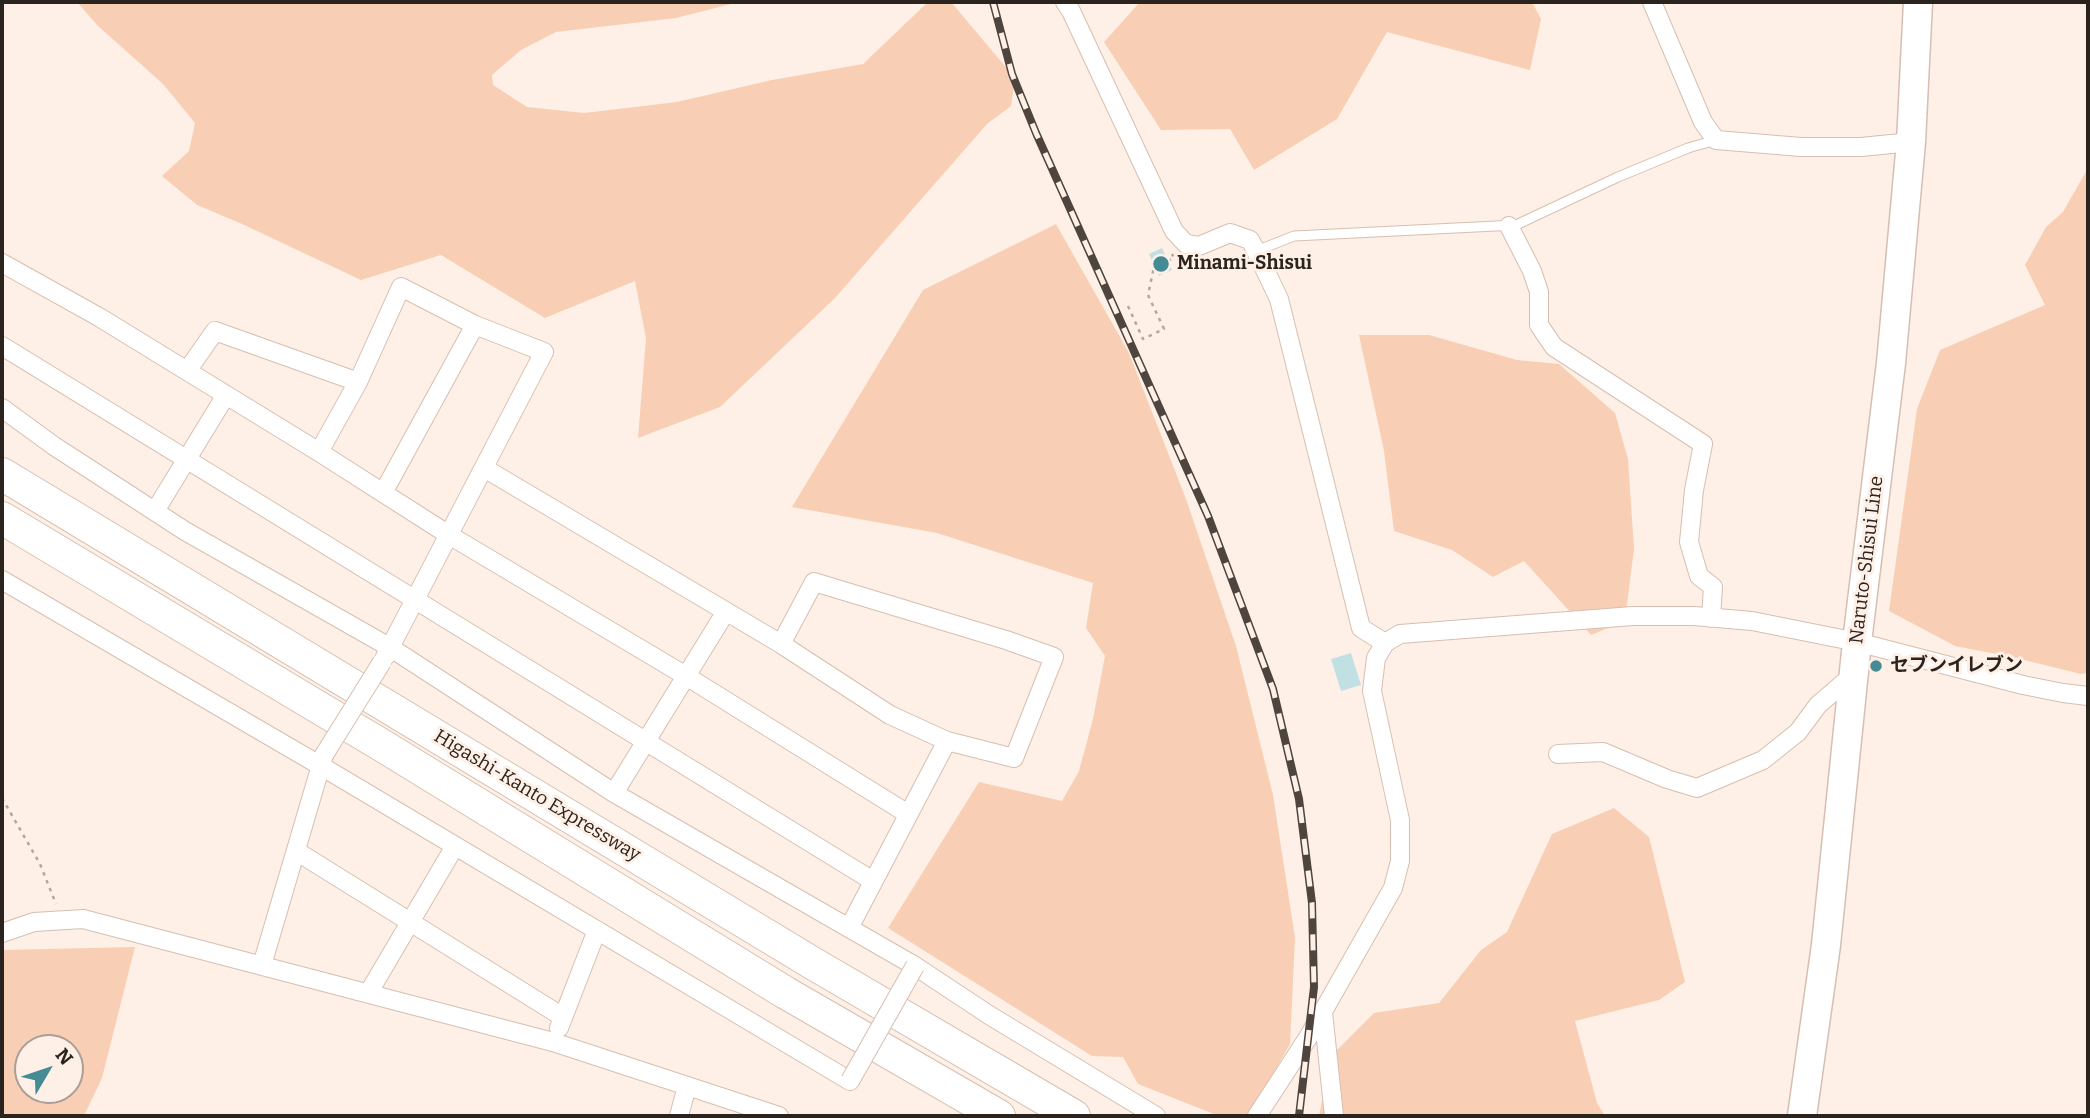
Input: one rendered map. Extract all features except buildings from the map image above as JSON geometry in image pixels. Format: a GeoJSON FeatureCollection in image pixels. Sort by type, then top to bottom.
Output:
{"type":"FeatureCollection","features":[{"type":"Feature","properties":{"kind":"highway","name":"Higashi-Kanto Expressway"},"geometry":{"type":"LineString","coordinates":[[2,474],[791,950],[1074,1116]]}},
{"type":"Feature","properties":{"kind":"highway","name":"Higashi-Kanto Expressway"},"geometry":{"type":"LineString","coordinates":[[2,518],[383,746],[786,993],[999,1116]]}},
{"type":"Feature","properties":{"kind":"main road","name":"Naruto-Shisui Line"},"geometry":{"type":"LineString","coordinates":[[1802,1116],[1826,945],[1857,642],[1891,363],[1912,142],[1918,2]]}},
{"type":"Feature","properties":{"kind":"street"},"geometry":{"type":"LineString","coordinates":[[1065,2],[1174,231],[1186,244],[1199,246],[1230,233],[1250,240],[1256,251],[1279,299],[1362,628],[1385,643]]}},
{"type":"Feature","properties":{"kind":"street"},"geometry":{"type":"LineString","coordinates":[[1652,2],[1703,122],[1716,140],[1801,147],[1861,147],[1912,142]]}},
{"type":"Feature","properties":{"kind":"street"},"geometry":{"type":"LineString","coordinates":[[1509,226],[1532,271],[1539,292],[1539,325],[1554,347],[1703,444],[1694,490],[1689,542],[1699,576],[1713,587],[1711,618]]}},
{"type":"Feature","properties":{"kind":"street"},"geometry":{"type":"LineString","coordinates":[[2,263],[99,317],[319,452],[449,536],[686,676],[908,814]]}},
{"type":"Feature","properties":{"kind":"street"},"geometry":{"type":"LineString","coordinates":[[262,965],[323,760],[415,601],[544,352],[475,325],[401,287],[358,382],[319,452]]}},
{"type":"Feature","properties":{"kind":"street"},"geometry":{"type":"LineString","coordinates":[[383,493],[475,325]]}},
{"type":"Feature","properties":{"kind":"street"},"geometry":{"type":"LineString","coordinates":[[187,371],[215,331],[358,382]]}},
{"type":"Feature","properties":{"kind":"street"},"geometry":{"type":"LineString","coordinates":[[2,346],[873,881]]}},
{"type":"Feature","properties":{"kind":"street"},"geometry":{"type":"LineString","coordinates":[[155,511],[226,395]]}},
{"type":"Feature","properties":{"kind":"street"},"geometry":{"type":"LineString","coordinates":[[2,408],[54,446],[185,531],[614,793],[915,966],[989,1015],[1156,1116]]}},
{"type":"Feature","properties":{"kind":"street"},"geometry":{"type":"LineString","coordinates":[[484,468],[781,644],[890,715],[947,741],[1014,758],[1054,657],[814,582],[781,644]]}},
{"type":"Feature","properties":{"kind":"street"},"geometry":{"type":"LineString","coordinates":[[2,580],[323,760],[455,846],[850,1081],[915,966]]}},
{"type":"Feature","properties":{"kind":"street"},"geometry":{"type":"LineString","coordinates":[[614,793],[724,612]]}},
{"type":"Feature","properties":{"kind":"street"},"geometry":{"type":"LineString","coordinates":[[1257,1116],[1323,1012],[1393,888],[1400,861],[1400,820],[1372,691],[1376,658],[1385,643],[1400,634],[1576,618],[1633,616],[1752,621],[1857,642],[2023,685],[2088,696]]}},
{"type":"Feature","properties":{"kind":"street"},"geometry":{"type":"LineString","coordinates":[[1558,754],[1602,751],[1667,779],[1697,788],[1763,760],[1798,732],[1818,705],[1854,674]]}},
{"type":"Feature","properties":{"kind":"street"},"geometry":{"type":"LineString","coordinates":[[849,928],[947,741]]}},
{"type":"Feature","properties":{"kind":"street"},"geometry":{"type":"LineString","coordinates":[[369,992],[455,846]]}},
{"type":"Feature","properties":{"kind":"street"},"geometry":{"type":"LineString","coordinates":[[296,851],[563,1017]]}},
{"type":"Feature","properties":{"kind":"street"},"geometry":{"type":"LineString","coordinates":[[2,933],[34,922],[83,919],[553,1042],[779,1116]]}},
{"type":"Feature","properties":{"kind":"street"},"geometry":{"type":"LineString","coordinates":[[553,1042],[597,930]]}},
{"type":"Feature","properties":{"kind":"street"},"geometry":{"type":"LineString","coordinates":[[1323,1012],[1334,1116]]}},
{"type":"Feature","properties":{"kind":"street"},"geometry":{"type":"LineString","coordinates":[[679,1116],[687,1086]]}},
{"type":"Feature","properties":{"kind":"lane"},"geometry":{"type":"LineString","coordinates":[[1256,251],[1294,236],[1516,225],[1677,153],[1716,140]]}},
{"type":"Feature","properties":{"kind":"path"},"geometry":{"type":"LineString","coordinates":[[1128,306],[1143,339],[1164,329],[1148,295],[1154,267]]}},
{"type":"Feature","properties":{"kind":"path"},"geometry":{"type":"LineString","coordinates":[[2,798],[40,864],[62,920]]}},
{"type":"Feature","properties":{"kind":"shaded area"},"geometry":{"type":"Polygon","coordinates":[[[77,2],[739,2],[676,18],[556,32],[521,50],[492,75],[493,85],[527,107],[584,113],[677,102],[772,80],[863,64],[928,2],[951,2],[1015,78],[1011,106],[987,124],[835,298],[720,407],[638,438],[646,338],[635,281],[545,318],[441,255],[361,280],[197,205],[162,176],[189,151],[195,123],[163,84],[97,25],[77,2]]]}},
{"type":"Feature","properties":{"kind":"shaded area"},"geometry":{"type":"Polygon","coordinates":[[[1140,2],[1532,2],[1541,19],[1530,70],[1387,32],[1337,119],[1254,170],[1230,129],[1161,130],[1104,42],[1140,2]]]}},
{"type":"Feature","properties":{"kind":"shaded area"},"geometry":{"type":"Polygon","coordinates":[[[2088,168],[2088,673],[2081,674],[1955,646],[1889,611],[1917,409],[1940,350],[2045,305],[2025,265],[2046,227],[2063,212],[2088,168]]]}},
{"type":"Feature","properties":{"kind":"shaded area"},"geometry":{"type":"Polygon","coordinates":[[[1056,224],[1129,353],[1186,499],[1236,646],[1273,795],[1295,938],[1290,1044],[1249,1116],[1219,1116],[1138,1084],[1123,1057],[1092,1056],[888,928],[979,782],[1062,801],[1079,771],[1093,719],[1105,656],[1086,628],[1093,583],[937,533],[792,507],[923,290],[1056,224]]]}},
{"type":"Feature","properties":{"kind":"shaded area"},"geometry":{"type":"Polygon","coordinates":[[[1359,335],[1429,335],[1517,360],[1559,364],[1615,413],[1628,459],[1634,549],[1625,621],[1591,635],[1524,561],[1493,577],[1452,550],[1394,531],[1384,451],[1359,335]]]}},
{"type":"Feature","properties":{"kind":"shaded area"},"geometry":{"type":"Polygon","coordinates":[[[1614,808],[1649,837],[1685,982],[1659,1000],[1575,1021],[1597,1103],[1605,1116],[1319,1116],[1331,1056],[1374,1013],[1439,1003],[1481,950],[1507,932],[1552,834],[1614,808]]]}},
{"type":"Feature","properties":{"kind":"shaded area"},"geometry":{"type":"Polygon","coordinates":[[[135,947],[102,1078],[84,1116],[2,1116],[2,950],[135,947]]]}},
{"type":"Feature","properties":{"kind":"railway"},"geometry":{"type":"LineString","coordinates":[[993,2],[1012,74],[1036,133],[1208,516],[1273,689],[1299,799],[1312,903],[1314,987],[1299,1116]]}},
{"type":"Feature","properties":{"kind":"place","name":"Minami-Shisui"},"geometry":{"type":"Point","coordinates":[1161,264]}},
{"type":"Feature","properties":{"kind":"place","name":"セブンイレブン"},"geometry":{"type":"Point","coordinates":[1876,666]}}]}
